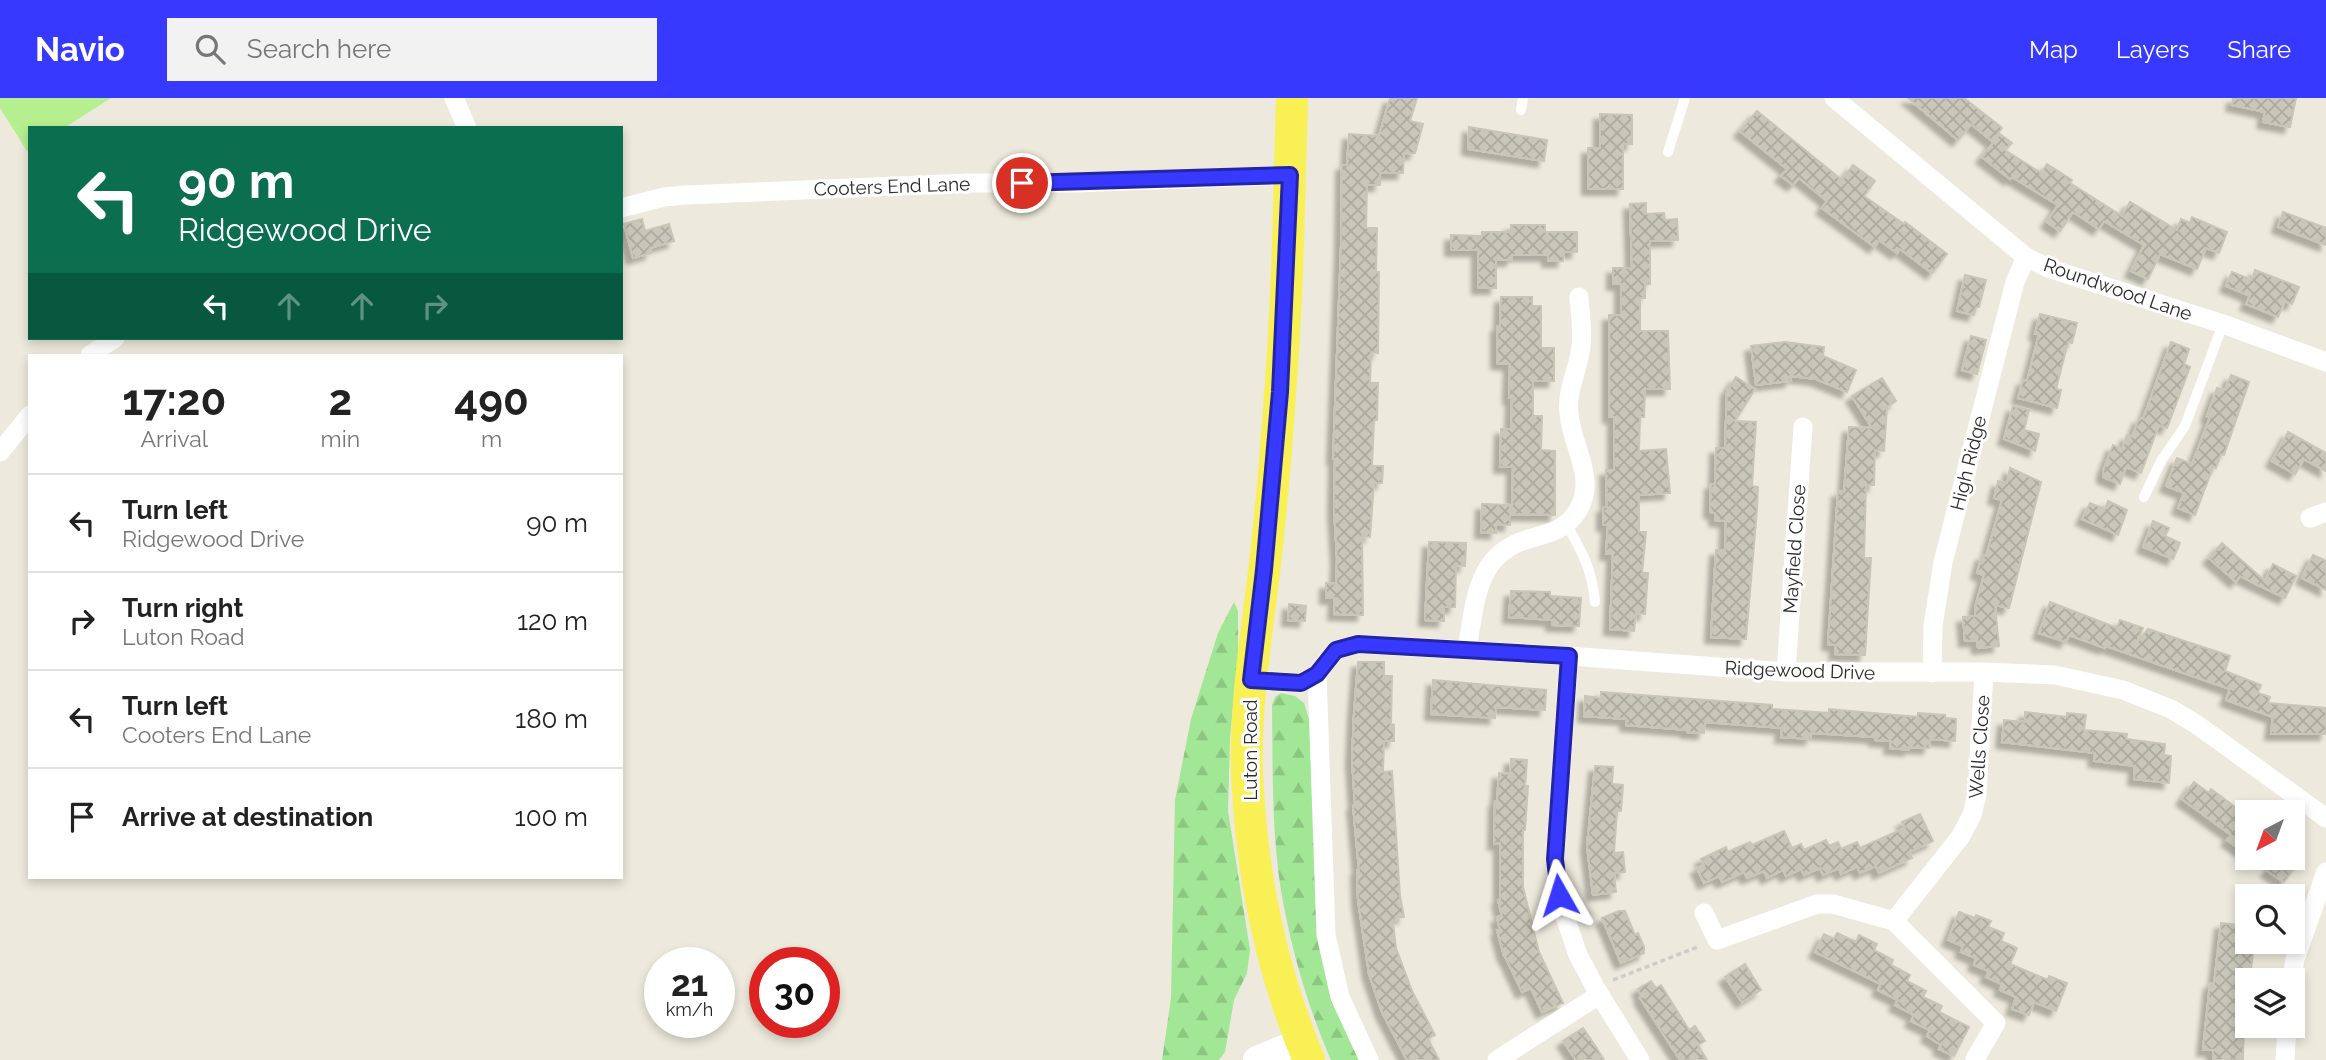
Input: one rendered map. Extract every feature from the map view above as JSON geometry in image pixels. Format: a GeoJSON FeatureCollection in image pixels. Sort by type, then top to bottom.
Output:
{"type":"FeatureCollection","features":[{"type":"Feature","properties":{"kind":"main road","name":"Luton Road"},"geometry":{"type":"LineString","coordinates":[[1292,98],[1280,392],[1251,680],[1247,771],[1257,873],[1272,949],[1305,1051]]}},
{"type":"Feature","properties":{"kind":"street"},"geometry":{"type":"LineString","coordinates":[[454,98],[466,126]]}},
{"type":"Feature","properties":{"kind":"street","name":"Roundwood Lane"},"geometry":{"type":"LineString","coordinates":[[1834,98],[2026,257],[2048,268],[2223,324],[2326,362]]}},
{"type":"Feature","properties":{"kind":"street","name":"Cooters End Lane"},"geometry":{"type":"LineString","coordinates":[[623,207],[664,197],[685,195],[968,183],[1076,183],[1290,175]]}},
{"type":"Feature","properties":{"kind":"street","name":"High Ridge"},"geometry":{"type":"LineString","coordinates":[[1932,673],[1933,626],[1943,562],[2015,282],[2026,257]]}},
{"type":"Feature","properties":{"kind":"street"},"geometry":{"type":"LineString","coordinates":[[1467,649],[1479,583],[1494,558],[1520,541],[1555,531],[1566,524],[1576,513],[1586,485],[1584,467],[1571,430],[1568,412],[1571,383],[1581,346],[1579,298]]}},
{"type":"Feature","properties":{"kind":"street"},"geometry":{"type":"LineString","coordinates":[[91,354],[112,340]]}},
{"type":"Feature","properties":{"kind":"street"},"geometry":{"type":"LineString","coordinates":[[0,452],[28,417]]}},
{"type":"Feature","properties":{"kind":"street","name":"Mayfield Close"},"geometry":{"type":"LineString","coordinates":[[1786,672],[1803,427]]}},
{"type":"Feature","properties":{"kind":"street","name":"Ridgewood Drive"},"geometry":{"type":"LineString","coordinates":[[1317,674],[1336,650],[1358,644],[1467,649],[1786,672],[1984,672],[2055,675],[2096,683],[2146,698],[2171,709],[2196,724],[2326,818]]}},
{"type":"Feature","properties":{"kind":"street"},"geometry":{"type":"LineString","coordinates":[[1569,656],[1555,859],[1559,895],[1578,955],[1640,1060]]}},
{"type":"Feature","properties":{"kind":"street","name":"Wells Close"},"geometry":{"type":"LineString","coordinates":[[1894,921],[1961,836],[1972,815],[1977,794],[1984,672]]}},
{"type":"Feature","properties":{"kind":"street"},"geometry":{"type":"LineString","coordinates":[[1251,680],[1301,683],[1317,674],[1326,935],[1340,997],[1369,1060]]}},
{"type":"Feature","properties":{"kind":"street"},"geometry":{"type":"LineString","coordinates":[[2294,968],[2326,872]]}},
{"type":"Feature","properties":{"kind":"street"},"geometry":{"type":"LineString","coordinates":[[1704,913],[1717,940],[1818,904],[1833,904],[1894,921],[1996,1023],[1975,1059]]}},
{"type":"Feature","properties":{"kind":"street"},"geometry":{"type":"LineString","coordinates":[[1497,1060],[1597,991]]}},
{"type":"Feature","properties":{"kind":"street"},"geometry":{"type":"LineString","coordinates":[[2285,1060],[2286,1038]]}},
{"type":"Feature","properties":{"kind":"street"},"geometry":{"type":"LineString","coordinates":[[1257,1060],[1305,1051]]}},
{"type":"Feature","properties":{"kind":"lane"},"geometry":{"type":"LineString","coordinates":[[1521,110],[1524,98]]}},
{"type":"Feature","properties":{"kind":"lane"},"geometry":{"type":"LineString","coordinates":[[1668,152],[1685,98]]}},
{"type":"Feature","properties":{"kind":"lane"},"geometry":{"type":"LineString","coordinates":[[2144,497],[2161,461],[2185,425],[2223,324]]}},
{"type":"Feature","properties":{"kind":"lane"},"geometry":{"type":"LineString","coordinates":[[1566,524],[1588,562],[1594,582],[1595,602]]}},
{"type":"Feature","properties":{"kind":"path"},"geometry":{"type":"LineString","coordinates":[[1597,991],[1717,940]]}},
{"type":"Feature","properties":{"kind":"green space"},"geometry":{"type":"Polygon","coordinates":[[[0,98],[111,98],[67,126],[28,126],[27,151],[0,108],[0,98]]]}},
{"type":"Feature","properties":{"kind":"green space"},"geometry":{"type":"Polygon","coordinates":[[[1234,602],[1238,611],[1238,654],[1230,738],[1228,811],[1250,950],[1247,973],[1234,1000],[1225,1052],[1219,1060],[1162,1060],[1171,998],[1175,800],[1191,719],[1218,633],[1234,602]]]}},
{"type":"Feature","properties":{"kind":"green space"},"geometry":{"type":"Polygon","coordinates":[[[1281,693],[1295,696],[1304,703],[1315,739],[1314,867],[1321,941],[1364,1060],[1331,1060],[1310,1004],[1288,927],[1277,857],[1274,806],[1272,705],[1275,697],[1281,693]]]}},
{"type":"Feature","properties":{"kind":"building"},"geometry":{"type":"Polygon","coordinates":[[[1390,98],[1417,98],[1410,121],[1423,124],[1415,153],[1404,154],[1403,173],[1380,173],[1380,185],[1367,185],[1366,228],[1377,228],[1376,272],[1379,272],[1378,353],[1371,352],[1370,383],[1378,383],[1372,466],[1383,466],[1382,483],[1374,483],[1370,537],[1362,536],[1363,615],[1334,614],[1335,598],[1326,598],[1326,583],[1336,584],[1337,559],[1333,459],[1342,165],[1347,165],[1349,134],[1379,136],[1390,98]]]}},
{"type":"Feature","properties":{"kind":"building"},"geometry":{"type":"Polygon","coordinates":[[[1908,98],[1964,98],[2002,128],[1992,141],[1971,124],[1958,140],[1908,98]]]}},
{"type":"Feature","properties":{"kind":"building"},"geometry":{"type":"Polygon","coordinates":[[[2233,98],[2296,98],[2290,127],[2263,122],[2265,112],[2232,105],[2233,98]]]}},
{"type":"Feature","properties":{"kind":"building"},"geometry":{"type":"Polygon","coordinates":[[[1757,111],[1842,180],[1853,165],[1875,181],[1864,196],[1904,224],[1905,222],[1947,254],[1932,273],[1900,249],[1897,253],[1879,240],[1875,247],[1822,208],[1827,201],[1799,178],[1793,185],[1781,176],[1787,169],[1740,131],[1757,111]]]}},
{"type":"Feature","properties":{"kind":"building"},"geometry":{"type":"Polygon","coordinates":[[[1600,114],[1632,115],[1632,144],[1623,144],[1623,189],[1588,189],[1588,148],[1600,148],[1600,114]]]}},
{"type":"Feature","properties":{"kind":"building"},"geometry":{"type":"Polygon","coordinates":[[[1469,127],[1547,140],[1544,161],[1468,149],[1469,127]]]}},
{"type":"Feature","properties":{"kind":"building"},"geometry":{"type":"Polygon","coordinates":[[[2000,134],[2012,143],[2005,150],[2041,173],[2047,164],[2072,180],[2070,183],[2122,216],[2130,202],[2177,230],[2181,219],[2190,223],[2192,217],[2227,232],[2219,253],[2206,248],[2197,269],[2160,254],[2148,279],[2131,271],[2144,245],[2104,221],[2099,229],[2073,212],[2060,231],[2047,222],[2058,205],[2012,177],[2010,179],[1982,157],[2000,134]]]}},
{"type":"Feature","properties":{"kind":"building"},"geometry":{"type":"Polygon","coordinates":[[[1646,203],[1646,214],[1664,213],[1665,220],[1677,219],[1678,240],[1650,241],[1650,284],[1645,285],[1645,298],[1640,298],[1640,331],[1668,331],[1670,389],[1645,389],[1644,417],[1640,417],[1639,451],[1666,449],[1670,493],[1639,495],[1639,532],[1646,532],[1642,573],[1648,573],[1645,614],[1636,613],[1634,631],[1610,629],[1613,554],[1606,554],[1608,525],[1603,525],[1603,507],[1607,507],[1606,470],[1614,470],[1614,417],[1609,417],[1609,315],[1621,315],[1621,284],[1613,284],[1613,268],[1632,268],[1630,204],[1646,203]]]}},
{"type":"Feature","properties":{"kind":"building"},"geometry":{"type":"Polygon","coordinates":[[[2283,212],[2326,228],[2326,245],[2278,227],[2283,212]]]}},
{"type":"Feature","properties":{"kind":"building"},"geometry":{"type":"Polygon","coordinates":[[[642,219],[645,231],[669,224],[674,241],[650,248],[651,253],[633,258],[624,224],[642,219]]]}},
{"type":"Feature","properties":{"kind":"building"},"geometry":{"type":"Polygon","coordinates":[[[1511,225],[1545,225],[1545,232],[1577,232],[1577,252],[1564,252],[1563,261],[1548,261],[1548,255],[1512,255],[1512,260],[1496,260],[1496,288],[1478,288],[1478,250],[1451,250],[1451,235],[1482,236],[1482,232],[1511,232],[1511,225]]]}},
{"type":"Feature","properties":{"kind":"building"},"geometry":{"type":"Polygon","coordinates":[[[2255,270],[2299,287],[2292,304],[2285,301],[2278,317],[2246,304],[2250,296],[2226,286],[2232,272],[2252,280],[2255,270]]]}},
{"type":"Feature","properties":{"kind":"building"},"geometry":{"type":"Polygon","coordinates":[[[1965,275],[1986,280],[1979,307],[1976,307],[1974,315],[1957,311],[1965,275]]]}},
{"type":"Feature","properties":{"kind":"building"},"geometry":{"type":"Polygon","coordinates":[[[1501,297],[1532,297],[1532,306],[1541,306],[1541,348],[1554,348],[1554,381],[1533,381],[1533,416],[1542,416],[1541,450],[1555,451],[1555,515],[1512,514],[1513,467],[1500,467],[1501,429],[1511,429],[1512,398],[1509,398],[1510,364],[1497,363],[1497,326],[1500,326],[1501,297]]]}},
{"type":"Feature","properties":{"kind":"building"},"geometry":{"type":"Polygon","coordinates":[[[2040,314],[2077,323],[2072,343],[2068,342],[2056,389],[2061,390],[2057,408],[2018,398],[2023,380],[2027,381],[2039,334],[2035,334],[2040,314]]]}},
{"type":"Feature","properties":{"kind":"building"},"geometry":{"type":"Polygon","coordinates":[[[1971,336],[1986,340],[1977,374],[1962,370],[1971,336]]]}},
{"type":"Feature","properties":{"kind":"building"},"geometry":{"type":"Polygon","coordinates":[[[1785,342],[1824,347],[1823,356],[1856,370],[1847,392],[1816,379],[1790,376],[1791,381],[1756,385],[1751,346],[1785,342]]]}},
{"type":"Feature","properties":{"kind":"building"},"geometry":{"type":"Polygon","coordinates":[[[2171,342],[2189,349],[2184,364],[2190,367],[2167,428],[2159,425],[2141,473],[2126,467],[2120,484],[2103,477],[2113,445],[2122,449],[2127,435],[2132,437],[2139,418],[2143,419],[2171,342]]]}},
{"type":"Feature","properties":{"kind":"building"},"geometry":{"type":"Polygon","coordinates":[[[2231,375],[2249,382],[2224,455],[2221,454],[2216,468],[2213,467],[2195,515],[2178,508],[2184,493],[2166,486],[2177,458],[2192,464],[2210,417],[2207,416],[2217,388],[2225,390],[2231,375]]]}},
{"type":"Feature","properties":{"kind":"building"},"geometry":{"type":"Polygon","coordinates":[[[1736,377],[1755,389],[1735,421],[1756,422],[1752,486],[1758,487],[1757,509],[1746,639],[1711,637],[1716,550],[1725,550],[1726,521],[1715,520],[1715,513],[1710,512],[1711,484],[1715,484],[1716,448],[1725,448],[1727,391],[1736,377]]]}},
{"type":"Feature","properties":{"kind":"building"},"geometry":{"type":"Polygon","coordinates":[[[1882,378],[1896,401],[1887,407],[1884,451],[1875,450],[1874,485],[1866,485],[1864,558],[1871,558],[1865,655],[1835,654],[1836,645],[1828,644],[1838,491],[1844,492],[1849,427],[1872,428],[1852,396],[1882,378]]]}},
{"type":"Feature","properties":{"kind":"building"},"geometry":{"type":"Polygon","coordinates":[[[2013,406],[2029,410],[2024,430],[2039,434],[2035,451],[2004,439],[2013,406]]]}},
{"type":"Feature","properties":{"kind":"building"},"geometry":{"type":"Polygon","coordinates":[[[2288,432],[2326,453],[2326,471],[2304,459],[2295,474],[2272,461],[2288,432]]]}},
{"type":"Feature","properties":{"kind":"building"},"geometry":{"type":"Polygon","coordinates":[[[2010,468],[2041,482],[2009,608],[1995,605],[1999,646],[1978,648],[1977,640],[1965,641],[1963,617],[1975,616],[1984,575],[1977,573],[1982,555],[1986,556],[2002,500],[1994,498],[1998,481],[2007,483],[2010,468]]]}},
{"type":"Feature","properties":{"kind":"building"},"geometry":{"type":"Polygon","coordinates":[[[2108,501],[2127,510],[2118,535],[2082,519],[2090,503],[2105,509],[2108,501]]]}},
{"type":"Feature","properties":{"kind":"building"},"geometry":{"type":"Polygon","coordinates":[[[1482,504],[1510,505],[1510,525],[1496,524],[1496,533],[1481,532],[1482,504]]]}},
{"type":"Feature","properties":{"kind":"building"},"geometry":{"type":"Polygon","coordinates":[[[2153,521],[2169,528],[2165,536],[2180,543],[2173,559],[2143,547],[2153,521]]]}},
{"type":"Feature","properties":{"kind":"building"},"geometry":{"type":"Polygon","coordinates":[[[1429,542],[1466,543],[1465,566],[1456,565],[1455,607],[1444,607],[1444,621],[1425,620],[1429,542]]]}},
{"type":"Feature","properties":{"kind":"building"},"geometry":{"type":"Polygon","coordinates":[[[2222,543],[2265,581],[2273,564],[2296,576],[2285,598],[2240,576],[2236,582],[2209,558],[2222,543]]]}},
{"type":"Feature","properties":{"kind":"building"},"geometry":{"type":"Polygon","coordinates":[[[2313,555],[2326,561],[2326,590],[2302,578],[2313,555]]]}},
{"type":"Feature","properties":{"kind":"building"},"geometry":{"type":"Polygon","coordinates":[[[1511,591],[1550,592],[1550,596],[1581,598],[1579,626],[1552,625],[1552,620],[1509,617],[1511,591]]]}},
{"type":"Feature","properties":{"kind":"building"},"geometry":{"type":"Polygon","coordinates":[[[2050,602],[2117,628],[2120,620],[2143,628],[2136,643],[2148,629],[2230,656],[2225,671],[2261,685],[2258,693],[2270,697],[2268,703],[2326,708],[2326,734],[2271,734],[2273,717],[2226,700],[2230,689],[2069,635],[2066,642],[2039,633],[2050,602]]]}},
{"type":"Feature","properties":{"kind":"building"},"geometry":{"type":"Polygon","coordinates":[[[1289,604],[1306,606],[1305,621],[1288,620],[1289,604]]]}},
{"type":"Feature","properties":{"kind":"building"},"geometry":{"type":"Polygon","coordinates":[[[1358,662],[1384,662],[1384,676],[1392,676],[1391,724],[1394,725],[1394,741],[1384,741],[1383,772],[1392,771],[1400,896],[1404,917],[1395,918],[1396,923],[1393,923],[1396,948],[1412,991],[1435,1035],[1428,1039],[1439,1060],[1407,1060],[1382,1012],[1369,974],[1358,900],[1359,870],[1353,805],[1352,760],[1358,662]]]}},
{"type":"Feature","properties":{"kind":"building"},"geometry":{"type":"Polygon","coordinates":[[[1433,680],[1546,690],[1545,710],[1496,707],[1495,718],[1431,714],[1433,680]]]}},
{"type":"Feature","properties":{"kind":"building"},"geometry":{"type":"Polygon","coordinates":[[[1601,692],[1772,705],[1772,709],[1829,713],[1829,709],[1918,717],[1918,713],[1945,715],[1945,718],[1956,719],[1955,741],[1930,739],[1929,748],[1909,747],[1909,750],[1890,748],[1891,741],[1875,740],[1875,737],[1811,733],[1811,739],[1781,737],[1782,728],[1705,722],[1704,733],[1687,732],[1626,725],[1626,719],[1584,716],[1585,696],[1601,698],[1601,692]]]}},
{"type":"Feature","properties":{"kind":"building"},"geometry":{"type":"Polygon","coordinates":[[[2025,712],[2067,717],[2067,713],[2086,715],[2084,730],[2127,734],[2126,739],[2165,744],[2164,755],[2171,756],[2169,783],[2134,779],[2135,766],[2094,761],[2095,753],[2002,742],[2004,720],[2025,722],[2025,712]]]}},
{"type":"Feature","properties":{"kind":"building"},"geometry":{"type":"Polygon","coordinates":[[[1511,759],[1527,760],[1523,887],[1539,952],[1563,1003],[1542,1012],[1531,988],[1522,992],[1504,956],[1497,930],[1500,930],[1497,917],[1502,916],[1498,900],[1500,843],[1494,844],[1495,801],[1499,773],[1510,774],[1511,759]]]}},
{"type":"Feature","properties":{"kind":"building"},"geometry":{"type":"Polygon","coordinates":[[[1595,766],[1613,767],[1612,784],[1623,785],[1621,811],[1617,811],[1614,853],[1623,852],[1625,872],[1614,873],[1616,892],[1593,895],[1587,846],[1595,766]]]}},
{"type":"Feature","properties":{"kind":"building"},"geometry":{"type":"Polygon","coordinates":[[[2194,782],[2209,793],[2211,789],[2235,807],[2235,846],[2227,840],[2231,835],[2182,799],[2194,782]]]}},
{"type":"Feature","properties":{"kind":"building"},"geometry":{"type":"Polygon","coordinates":[[[1920,814],[1933,841],[1909,852],[1912,858],[1879,873],[1876,866],[1860,873],[1857,867],[1841,874],[1839,868],[1823,875],[1820,868],[1804,875],[1801,869],[1786,876],[1783,870],[1767,878],[1764,871],[1747,878],[1744,872],[1722,882],[1719,876],[1704,883],[1697,868],[1704,865],[1701,859],[1726,847],[1728,852],[1784,831],[1792,848],[1801,844],[1804,850],[1826,840],[1829,846],[1838,842],[1841,849],[1857,842],[1860,848],[1905,828],[1902,822],[1920,814]]]}},
{"type":"Feature","properties":{"kind":"building"},"geometry":{"type":"Polygon","coordinates":[[[2268,870],[2292,870],[2284,882],[2268,870]]]}},
{"type":"Feature","properties":{"kind":"building"},"geometry":{"type":"Polygon","coordinates":[[[1625,911],[1635,935],[1638,933],[1644,947],[1644,953],[1621,963],[1602,918],[1625,911]]]}},
{"type":"Feature","properties":{"kind":"building"},"geometry":{"type":"Polygon","coordinates":[[[1959,912],[1991,921],[1988,927],[2004,933],[2001,941],[2017,948],[2010,964],[2048,980],[2049,976],[2067,983],[2056,1011],[2034,1002],[2029,1015],[2012,1009],[2016,997],[2000,990],[2002,984],[1986,977],[1989,971],[1974,965],[1976,958],[1961,952],[1963,946],[1948,940],[1959,912]]]}},
{"type":"Feature","properties":{"kind":"building"},"geometry":{"type":"Polygon","coordinates":[[[2221,923],[2235,925],[2235,954],[2253,954],[2251,968],[2235,968],[2235,1038],[2244,1038],[2243,1060],[2213,1060],[2213,1050],[2203,1050],[2210,983],[2214,984],[2221,923]]]}},
{"type":"Feature","properties":{"kind":"building"},"geometry":{"type":"Polygon","coordinates":[[[1837,933],[1856,942],[1859,935],[1877,944],[1874,950],[1893,960],[1891,965],[1910,975],[1907,981],[1926,991],[1923,997],[1942,1006],[1939,1012],[1969,1027],[1954,1056],[1939,1049],[1941,1045],[1927,1036],[1930,1030],[1911,1021],[1914,1015],[1895,1005],[1898,1000],[1878,990],[1881,984],[1815,952],[1824,934],[1834,939],[1837,933]]]}},
{"type":"Feature","properties":{"kind":"building"},"geometry":{"type":"Polygon","coordinates":[[[1745,964],[1761,990],[1742,1002],[1725,977],[1745,964]]]}},
{"type":"Feature","properties":{"kind":"building"},"geometry":{"type":"Polygon","coordinates":[[[1651,981],[1656,988],[1661,985],[1689,1030],[1695,1026],[1705,1041],[1698,1045],[1707,1060],[1680,1060],[1640,998],[1642,997],[1638,989],[1651,981]]]}},
{"type":"Feature","properties":{"kind":"building"},"geometry":{"type":"Polygon","coordinates":[[[1583,1028],[1604,1060],[1576,1060],[1563,1041],[1583,1028]]]}},
{"type":"Feature","properties":{"kind":"route"},"geometry":{"type":"LineString","coordinates":[[1022,183],[1290,175],[1280,392],[1251,680],[1301,683],[1310,680],[1336,650],[1358,644],[1569,656],[1555,859],[1559,895]]}}]}
